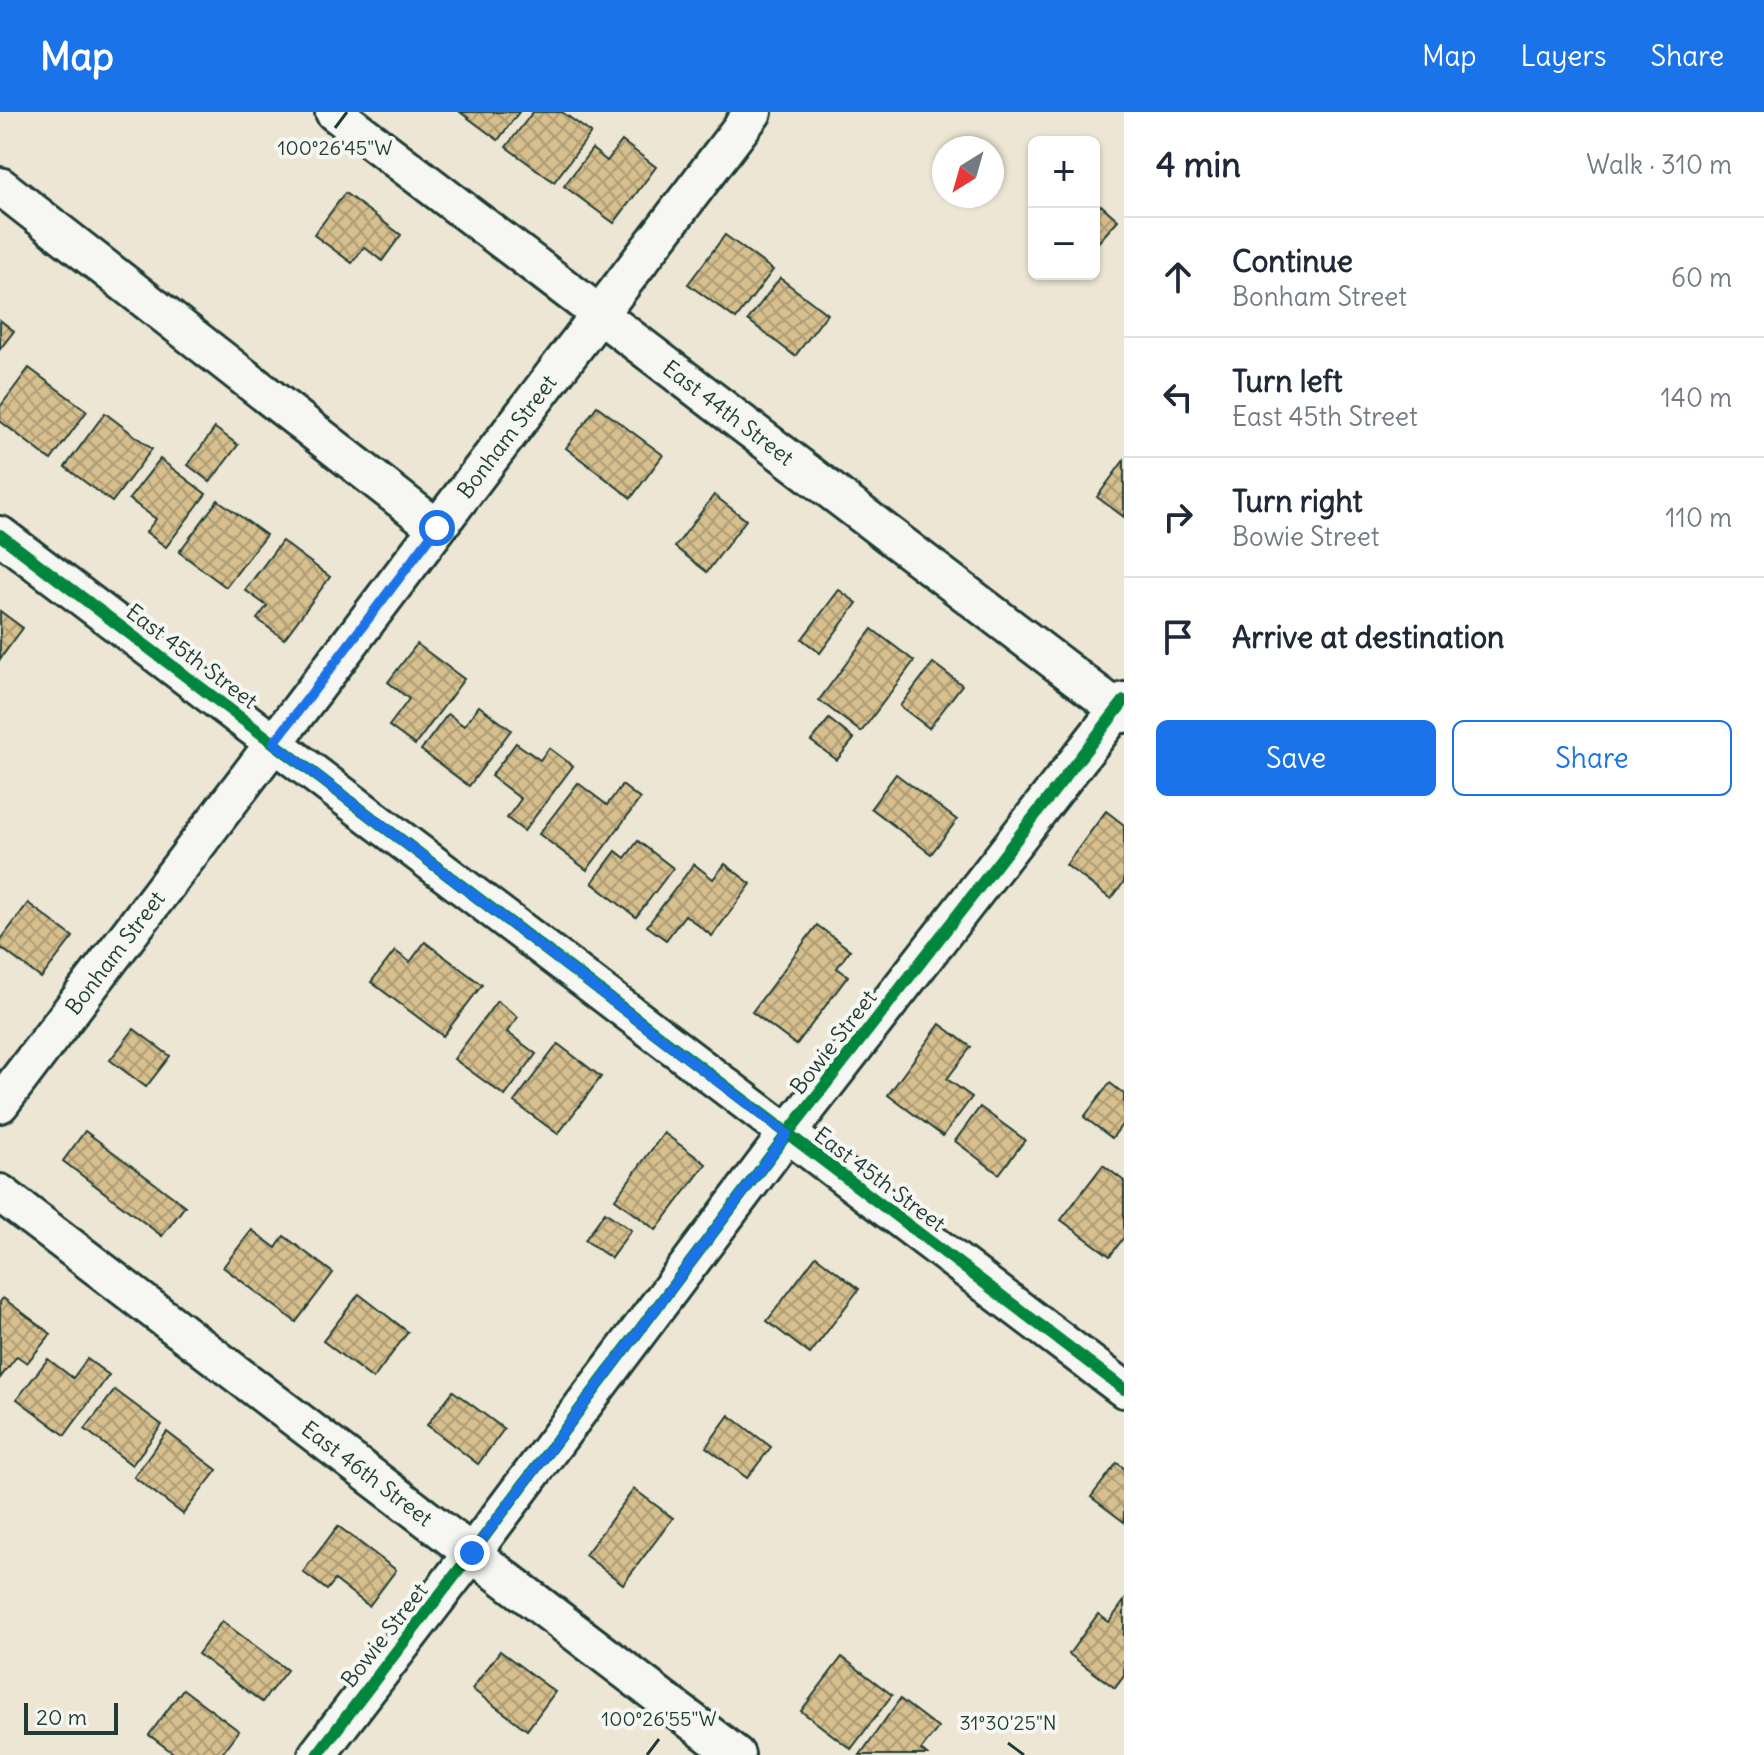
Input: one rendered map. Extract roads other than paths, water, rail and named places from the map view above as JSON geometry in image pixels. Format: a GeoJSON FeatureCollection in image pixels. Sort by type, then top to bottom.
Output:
{"type":"FeatureCollection","features":[{"type":"Feature","properties":{"kind":"street","name":"East 44th Street"},"geometry":{"type":"LineString","coordinates":[[334,112],[1122,708]]}},
{"type":"Feature","properties":{"kind":"street","name":"Bonham Street"},"geometry":{"type":"LineString","coordinates":[[0,1104],[753,112]]}},
{"type":"Feature","properties":{"kind":"street"},"geometry":{"type":"LineString","coordinates":[[0,186],[437,528]]}},
{"type":"Feature","properties":{"kind":"street","name":"East 45th Street"},"geometry":{"type":"LineString","coordinates":[[0,535],[1124,1389]]}},
{"type":"Feature","properties":{"kind":"street","name":"Bowie Street"},"geometry":{"type":"LineString","coordinates":[[317,1755],[787,1134],[1122,708]]}},
{"type":"Feature","properties":{"kind":"street","name":"East 46th Street"},"geometry":{"type":"LineString","coordinates":[[0,1193],[736,1755]]}}]}
